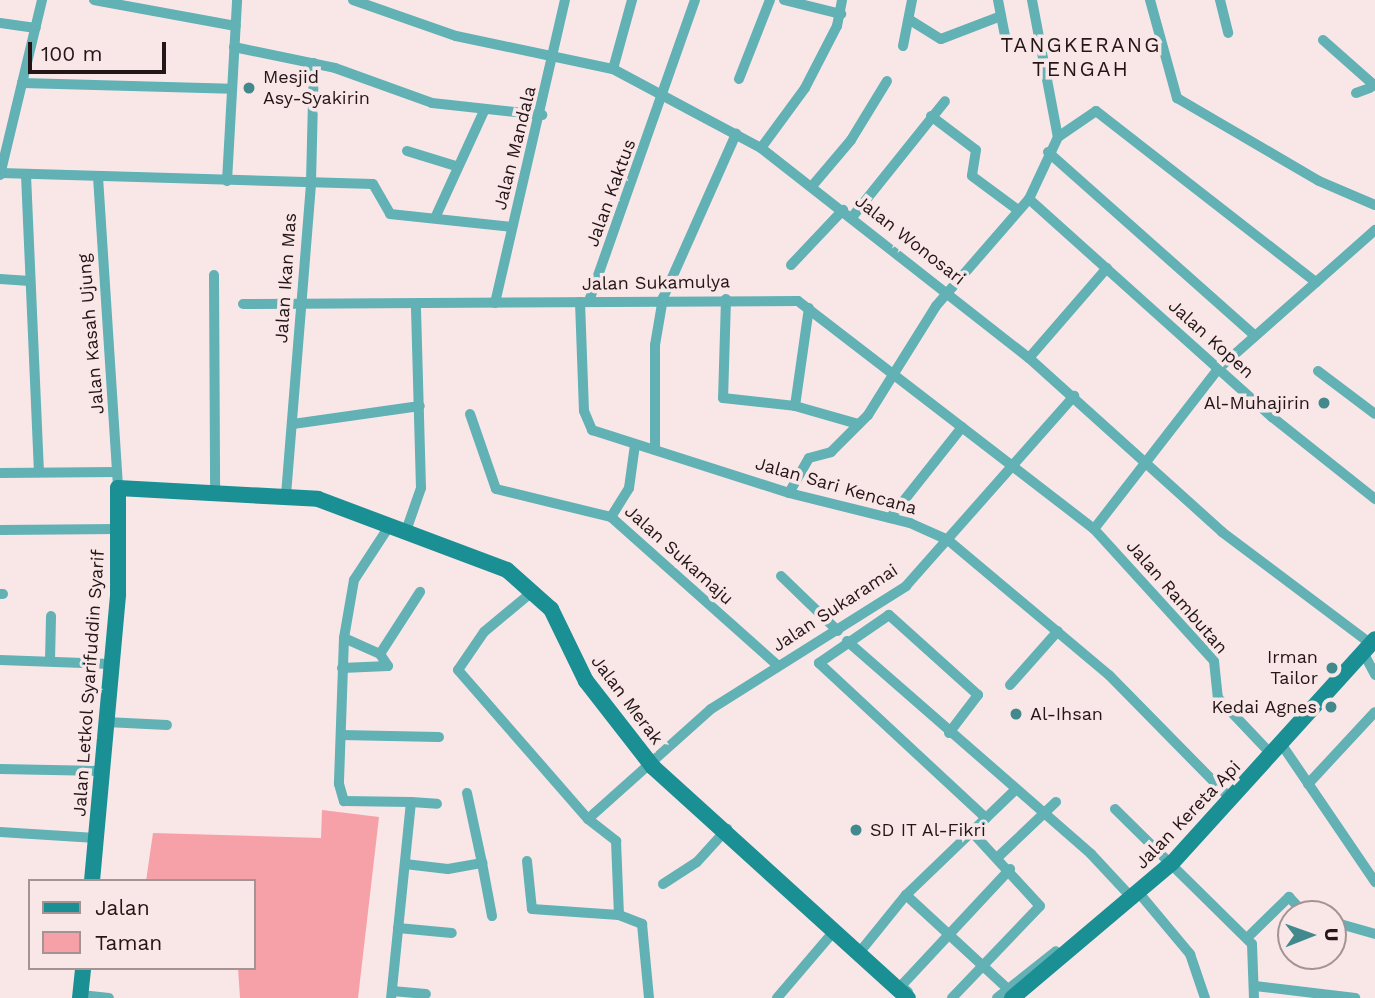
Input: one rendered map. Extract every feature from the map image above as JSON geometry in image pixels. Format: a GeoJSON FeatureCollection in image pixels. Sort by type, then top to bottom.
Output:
{"type":"FeatureCollection","features":[{"type":"Feature","properties":{"kind":"street"},"geometry":{"type":"LineString","coordinates":[[42,0],[3,149],[1,174],[377,184],[390,214],[512,227]]}},
{"type":"Feature","properties":{"kind":"street"},"geometry":{"type":"LineString","coordinates":[[94,0],[236,26]]}},
{"type":"Feature","properties":{"kind":"street"},"geometry":{"type":"LineString","coordinates":[[227,181],[237,0]]}},
{"type":"Feature","properties":{"kind":"street","name":"Jalan Wonosari"},"geometry":{"type":"LineString","coordinates":[[353,0],[432,29],[612,69],[761,148],[813,184],[1029,358],[1145,459],[1222,532],[1370,645]]}},
{"type":"Feature","properties":{"kind":"street","name":"Jalan Mandala"},"geometry":{"type":"LineString","coordinates":[[495,303],[542,115],[565,0]]}},
{"type":"Feature","properties":{"kind":"street"},"geometry":{"type":"LineString","coordinates":[[612,69],[632,0]]}},
{"type":"Feature","properties":{"kind":"street","name":"Jalan Kaktus"},"geometry":{"type":"LineString","coordinates":[[585,302],[664,96],[695,0]]}},
{"type":"Feature","properties":{"kind":"street"},"geometry":{"type":"LineString","coordinates":[[739,79],[770,0]]}},
{"type":"Feature","properties":{"kind":"street"},"geometry":{"type":"LineString","coordinates":[[784,0],[841,14]]}},
{"type":"Feature","properties":{"kind":"street"},"geometry":{"type":"LineString","coordinates":[[761,148],[805,88],[841,14],[842,0]]}},
{"type":"Feature","properties":{"kind":"street"},"geometry":{"type":"LineString","coordinates":[[903,46],[911,20],[912,0]]}},
{"type":"Feature","properties":{"kind":"street"},"geometry":{"type":"LineString","coordinates":[[998,0],[1005,35]]}},
{"type":"Feature","properties":{"kind":"street"},"geometry":{"type":"LineString","coordinates":[[1032,0],[1058,137]]}},
{"type":"Feature","properties":{"kind":"street"},"geometry":{"type":"LineString","coordinates":[[1150,0],[1177,98],[1319,181],[1375,205]]}},
{"type":"Feature","properties":{"kind":"street"},"geometry":{"type":"LineString","coordinates":[[1220,0],[1228,33]]}},
{"type":"Feature","properties":{"kind":"street"},"geometry":{"type":"LineString","coordinates":[[911,20],[941,39],[1001,16]]}},
{"type":"Feature","properties":{"kind":"street"},"geometry":{"type":"LineString","coordinates":[[0,23],[36,28]]}},
{"type":"Feature","properties":{"kind":"street"},"geometry":{"type":"LineString","coordinates":[[1323,40],[1372,87],[1356,93]]}},
{"type":"Feature","properties":{"kind":"street"},"geometry":{"type":"LineString","coordinates":[[234,47],[314,63],[432,103],[542,115]]}},
{"type":"Feature","properties":{"kind":"street","name":"Jalan Ikan Mas"},"geometry":{"type":"LineString","coordinates":[[286,495],[311,182],[314,63]]}},
{"type":"Feature","properties":{"kind":"street"},"geometry":{"type":"LineString","coordinates":[[813,184],[851,141],[887,81]]}},
{"type":"Feature","properties":{"kind":"street"},"geometry":{"type":"LineString","coordinates":[[22,83],[232,89]]}},
{"type":"Feature","properties":{"kind":"street"},"geometry":{"type":"LineString","coordinates":[[792,265],[848,213],[945,101]]}},
{"type":"Feature","properties":{"kind":"street"},"geometry":{"type":"LineString","coordinates":[[435,218],[456,166],[485,109]]}},
{"type":"Feature","properties":{"kind":"street"},"geometry":{"type":"LineString","coordinates":[[789,493],[809,458],[831,452],[858,424],[892,369],[949,293],[1029,199],[1048,152],[1058,137],[1097,111],[1316,282]]}},
{"type":"Feature","properties":{"kind":"street"},"geometry":{"type":"LineString","coordinates":[[931,116],[976,150],[972,176],[1018,210]]}},
{"type":"Feature","properties":{"kind":"street"},"geometry":{"type":"LineString","coordinates":[[655,450],[655,345],[663,298],[736,134]]}},
{"type":"Feature","properties":{"kind":"street"},"geometry":{"type":"LineString","coordinates":[[407,151],[456,166]]}},
{"type":"Feature","properties":{"kind":"street"},"geometry":{"type":"LineString","coordinates":[[1048,152],[1252,332]]}},
{"type":"Feature","properties":{"kind":"street"},"geometry":{"type":"LineString","coordinates":[[26,175],[39,472]]}},
{"type":"Feature","properties":{"kind":"street","name":"Jalan Kasah Ujung"},"geometry":{"type":"LineString","coordinates":[[98,177],[118,480]]}},
{"type":"Feature","properties":{"kind":"street","name":"Jalan Kopen"},"geometry":{"type":"LineString","coordinates":[[1029,199],[1218,369],[1375,499]]}},
{"type":"Feature","properties":{"kind":"street"},"geometry":{"type":"LineString","coordinates":[[1094,529],[1145,459],[1218,369],[1252,332],[1316,282],[1375,230]]}},
{"type":"Feature","properties":{"kind":"street"},"geometry":{"type":"LineString","coordinates":[[1029,358],[1107,268]]}},
{"type":"Feature","properties":{"kind":"street"},"geometry":{"type":"LineString","coordinates":[[214,275],[215,489]]}},
{"type":"Feature","properties":{"kind":"street"},"geometry":{"type":"LineString","coordinates":[[0,279],[30,281]]}},
{"type":"Feature","properties":{"kind":"street","name":"Jalan Sukamulya"},"geometry":{"type":"LineString","coordinates":[[243,303],[585,302],[663,298],[798,301],[892,369],[962,427],[1014,465]]}},
{"type":"Feature","properties":{"kind":"street"},"geometry":{"type":"LineString","coordinates":[[726,299],[723,398],[795,406],[858,424]]}},
{"type":"Feature","properties":{"kind":"street","name":"Jalan Sari Kencana"},"geometry":{"type":"LineString","coordinates":[[585,302],[587,424],[635,444],[789,493],[890,518],[948,540],[1058,631],[1231,799]]}},
{"type":"Feature","properties":{"kind":"street"},"geometry":{"type":"LineString","coordinates":[[407,528],[421,488],[416,304]]}},
{"type":"Feature","properties":{"kind":"street"},"geometry":{"type":"LineString","coordinates":[[795,406],[809,308]]}},
{"type":"Feature","properties":{"kind":"street"},"geometry":{"type":"LineString","coordinates":[[1318,371],[1375,414]]}},
{"type":"Feature","properties":{"kind":"street","name":"Jalan Sukaramai"},"geometry":{"type":"LineString","coordinates":[[588,819],[653,767],[711,709],[906,586],[1074,396]]}},
{"type":"Feature","properties":{"kind":"street"},"geometry":{"type":"LineString","coordinates":[[293,424],[419,405]]}},
{"type":"Feature","properties":{"kind":"street","name":"Jalan Sukamaju"},"geometry":{"type":"LineString","coordinates":[[470,414],[496,489],[611,517],[778,666]]}},
{"type":"Feature","properties":{"kind":"street"},"geometry":{"type":"LineString","coordinates":[[890,518],[962,427]]}},
{"type":"Feature","properties":{"kind":"street"},"geometry":{"type":"LineString","coordinates":[[611,517],[628,488],[635,444]]}},
{"type":"Feature","properties":{"kind":"street","name":"Jalan Rambutan"},"geometry":{"type":"LineString","coordinates":[[1014,465],[1094,529],[1214,661],[1218,698],[1277,750],[1308,784],[1375,882]]}},
{"type":"Feature","properties":{"kind":"street","name":"Jalan Merak"},"geometry":{"type":"LineString","coordinates":[[0,473],[39,472],[318,499],[474,553],[532,592],[551,609],[586,681],[653,767],[727,829],[908,998]]}},
{"type":"Feature","properties":{"kind":"street","name":"Jalan Letkol Syarifuddin Syarif"},"geometry":{"type":"LineString","coordinates":[[92,879],[111,664],[119,528],[118,480]]}},
{"type":"Feature","properties":{"kind":"street"},"geometry":{"type":"LineString","coordinates":[[390,525],[354,580],[344,638],[341,735],[344,801],[437,804]]}},
{"type":"Feature","properties":{"kind":"street"},"geometry":{"type":"LineString","coordinates":[[0,530],[119,528]]}},
{"type":"Feature","properties":{"kind":"street"},"geometry":{"type":"LineString","coordinates":[[780,576],[838,631]]}},
{"type":"Feature","properties":{"kind":"street"},"geometry":{"type":"LineString","coordinates":[[380,653],[420,592]]}},
{"type":"Feature","properties":{"kind":"street"},"geometry":{"type":"LineString","coordinates":[[532,592],[484,632],[457,670],[588,819],[618,845],[619,915]]}},
{"type":"Feature","properties":{"kind":"street"},"geometry":{"type":"LineString","coordinates":[[949,733],[978,695],[889,615],[847,641],[819,669],[986,818]]}},
{"type":"Feature","properties":{"kind":"street"},"geometry":{"type":"LineString","coordinates":[[50,661],[51,616]]}},
{"type":"Feature","properties":{"kind":"street"},"geometry":{"type":"LineString","coordinates":[[1010,685],[1058,631]]}},
{"type":"Feature","properties":{"kind":"street"},"geometry":{"type":"LineString","coordinates":[[342,668],[386,668],[380,653],[344,638]]}},
{"type":"Feature","properties":{"kind":"street"},"geometry":{"type":"LineString","coordinates":[[847,641],[1136,896],[1190,954],[1205,998]]}},
{"type":"Feature","properties":{"kind":"street"},"geometry":{"type":"LineString","coordinates":[[1370,645],[1375,675]]}},
{"type":"Feature","properties":{"kind":"street","name":"Jalan Kereta Api"},"geometry":{"type":"LineString","coordinates":[[1010,994],[1136,896],[1172,863],[1370,645]]}},
{"type":"Feature","properties":{"kind":"street"},"geometry":{"type":"LineString","coordinates":[[0,660],[111,664]]}},
{"type":"Feature","properties":{"kind":"street"},"geometry":{"type":"LineString","coordinates":[[1308,784],[1375,712]]}},
{"type":"Feature","properties":{"kind":"street"},"geometry":{"type":"LineString","coordinates":[[106,722],[167,725]]}},
{"type":"Feature","properties":{"kind":"street"},"geometry":{"type":"LineString","coordinates":[[341,735],[439,737]]}},
{"type":"Feature","properties":{"kind":"street"},"geometry":{"type":"LineString","coordinates":[[0,769],[103,771]]}},
{"type":"Feature","properties":{"kind":"street"},"geometry":{"type":"LineString","coordinates":[[859,953],[906,895],[1016,789]]}},
{"type":"Feature","properties":{"kind":"street"},"geometry":{"type":"LineString","coordinates":[[467,793],[492,916]]}},
{"type":"Feature","properties":{"kind":"street"},"geometry":{"type":"LineString","coordinates":[[411,802],[391,995],[426,994]]}},
{"type":"Feature","properties":{"kind":"street"},"geometry":{"type":"LineString","coordinates":[[998,857],[1056,802]]}},
{"type":"Feature","properties":{"kind":"street"},"geometry":{"type":"LineString","coordinates":[[1115,809],[1247,938],[1255,951],[1255,992],[1355,998]]}},
{"type":"Feature","properties":{"kind":"street"},"geometry":{"type":"LineString","coordinates":[[663,884],[697,862],[727,829]]}},
{"type":"Feature","properties":{"kind":"street"},"geometry":{"type":"LineString","coordinates":[[0,845],[1,832],[96,838]]}},
{"type":"Feature","properties":{"kind":"street"},"geometry":{"type":"LineString","coordinates":[[952,998],[1040,906],[1010,869],[972,832]]}},
{"type":"Feature","properties":{"kind":"street"},"geometry":{"type":"LineString","coordinates":[[527,861],[532,909],[619,915],[643,927],[649,998]]}},
{"type":"Feature","properties":{"kind":"street"},"geometry":{"type":"LineString","coordinates":[[405,863],[448,869],[482,863]]}},
{"type":"Feature","properties":{"kind":"street"},"geometry":{"type":"LineString","coordinates":[[915,998],[901,986],[947,933],[1010,869]]}},
{"type":"Feature","properties":{"kind":"street"},"geometry":{"type":"LineString","coordinates":[[906,895],[983,965],[1010,994]]}},
{"type":"Feature","properties":{"kind":"street"},"geometry":{"type":"LineString","coordinates":[[1247,938],[1277,909]]}},
{"type":"Feature","properties":{"kind":"street"},"geometry":{"type":"LineString","coordinates":[[1347,926],[1375,934]]}},
{"type":"Feature","properties":{"kind":"street"},"geometry":{"type":"LineString","coordinates":[[398,928],[452,933]]}},
{"type":"Feature","properties":{"kind":"street"},"geometry":{"type":"LineString","coordinates":[[777,998],[835,930]]}},
{"type":"Feature","properties":{"kind":"street"},"geometry":{"type":"LineString","coordinates":[[997,998],[1010,994],[1061,947]]}},
{"type":"Feature","properties":{"kind":"street"},"geometry":{"type":"LineString","coordinates":[[83,970],[80,996],[109,998]]}},
{"type":"Feature","properties":{"kind":"green space"},"geometry":{"type":"Polygon","coordinates":[[[322,810],[379,817],[358,998],[240,998],[238,970],[256,970],[256,879],[146,879],[153,833],[321,838],[322,810]]]}},
{"type":"Feature","properties":{"kind":"place","name":"Mesjid Asy-Syakirin"},"geometry":{"type":"Point","coordinates":[249,88]}},
{"type":"Feature","properties":{"kind":"place","name":"Al-Muhajirin"},"geometry":{"type":"Point","coordinates":[1324,403]}},
{"type":"Feature","properties":{"kind":"place","name":"Irman Tailor"},"geometry":{"type":"Point","coordinates":[1332,668]}},
{"type":"Feature","properties":{"kind":"place","name":"Kedai Agnes"},"geometry":{"type":"Point","coordinates":[1331,707]}},
{"type":"Feature","properties":{"kind":"place","name":"Al-Ihsan"},"geometry":{"type":"Point","coordinates":[1016,714]}},
{"type":"Feature","properties":{"kind":"place","name":"SD IT Al-Fikri"},"geometry":{"type":"Point","coordinates":[856,830]}},
{"type":"Feature","properties":{"kind":"district","name":"TANGKERANG TENGAH"},"geometry":{"type":"Point","coordinates":[1081,57]}}]}
